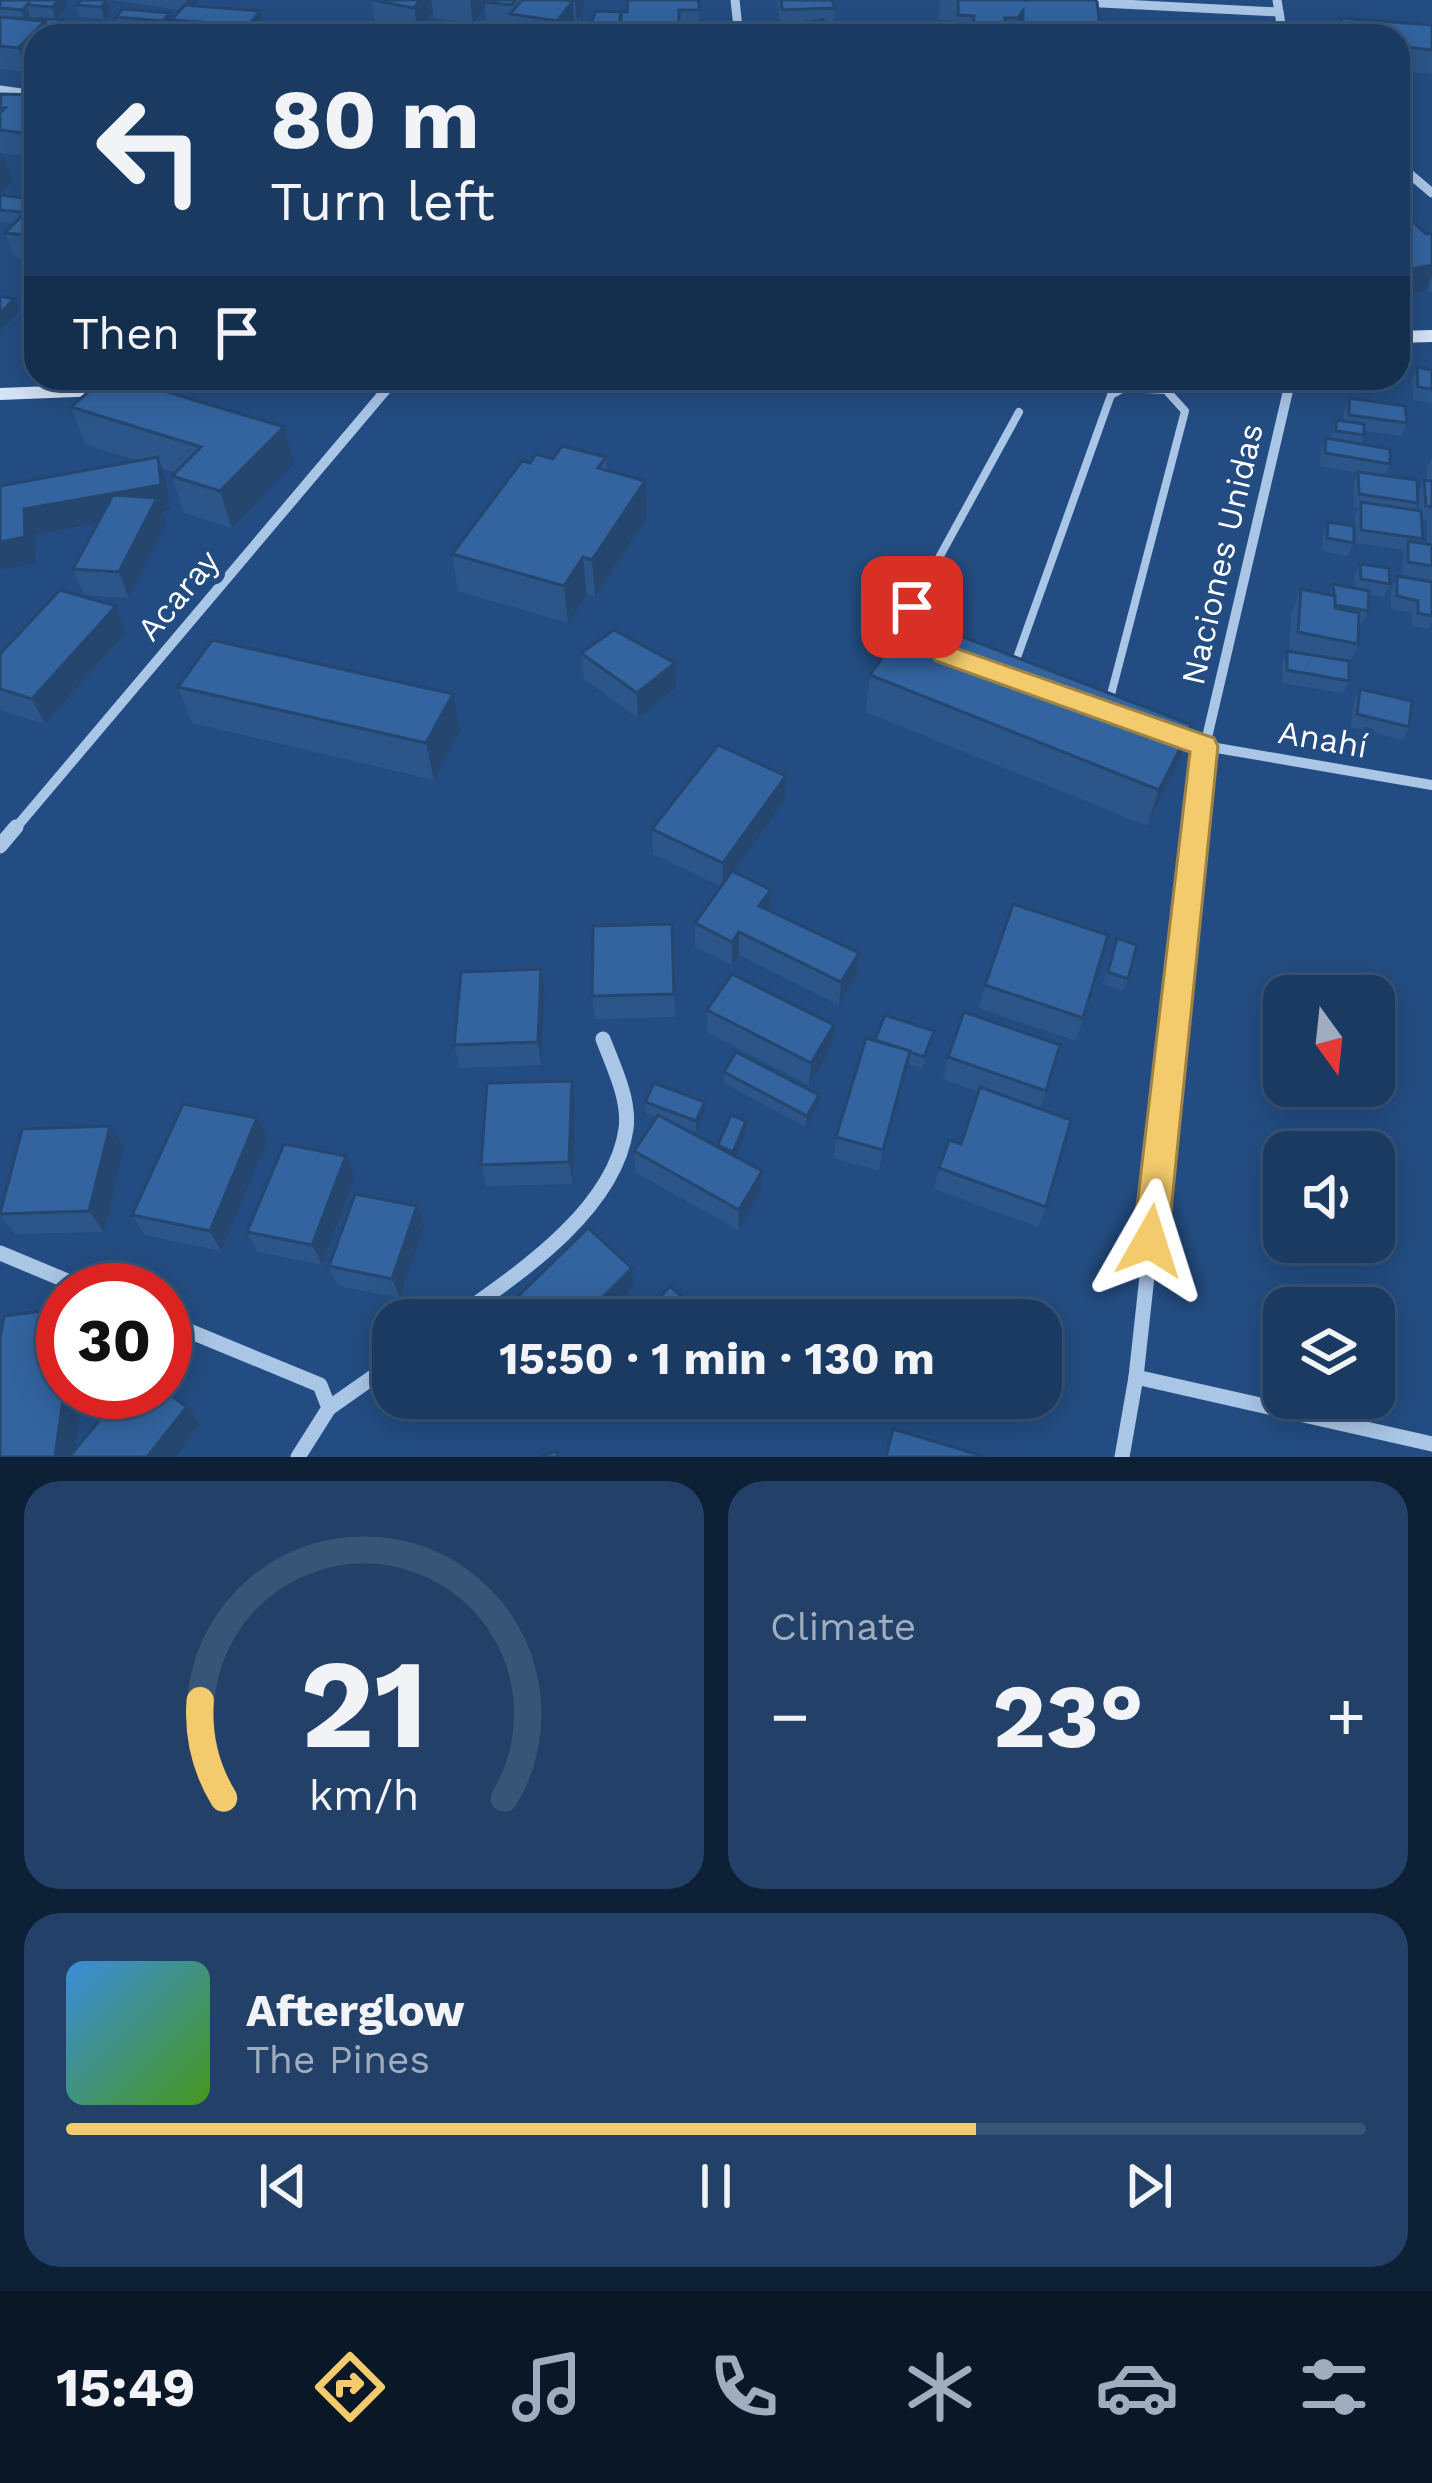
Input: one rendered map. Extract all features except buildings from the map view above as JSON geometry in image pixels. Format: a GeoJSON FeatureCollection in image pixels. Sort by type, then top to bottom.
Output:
{"type":"FeatureCollection","features":[{"type":"Feature","properties":{"kind":"main road"},"geometry":{"type":"LineString","coordinates":[[0,394],[100,390]]}},
{"type":"Feature","properties":{"kind":"street"},"geometry":{"type":"LineString","coordinates":[[1276,0],[1281,24]]}},
{"type":"Feature","properties":{"kind":"street"},"geometry":{"type":"LineString","coordinates":[[1068,1],[1279,12]]}},
{"type":"Feature","properties":{"kind":"street","name":"Acaray"},"geometry":{"type":"LineString","coordinates":[[0,846],[389,390]]}},
{"type":"Feature","properties":{"kind":"street","name":"Naciones Unidas"},"geometry":{"type":"LineString","coordinates":[[1122,1457],[1136,1377],[1204,746],[1288,390]]}},
{"type":"Feature","properties":{"kind":"street","name":"Anahí"},"geometry":{"type":"LineString","coordinates":[[1204,746],[1432,785]]}},
{"type":"Feature","properties":{"kind":"street"},"geometry":{"type":"LineString","coordinates":[[483,1299],[524,1270],[594,1196],[626,1132],[623,1096],[603,1039]]}},
{"type":"Feature","properties":{"kind":"street"},"geometry":{"type":"LineString","coordinates":[[0,1253],[36,1268]]}},
{"type":"Feature","properties":{"kind":"street"},"geometry":{"type":"LineString","coordinates":[[192,1332],[320,1385],[329,1408]]}},
{"type":"Feature","properties":{"kind":"street"},"geometry":{"type":"LineString","coordinates":[[1136,1377],[1432,1444]]}},
{"type":"Feature","properties":{"kind":"street"},"geometry":{"type":"LineString","coordinates":[[298,1457],[329,1408],[372,1378]]}},
{"type":"Feature","properties":{"kind":"lane"},"geometry":{"type":"LineString","coordinates":[[1010,677],[1111,395],[1120,390]]}},
{"type":"Feature","properties":{"kind":"lane"},"geometry":{"type":"LineString","coordinates":[[1107,711],[1185,411],[1166,390]]}},
{"type":"Feature","properties":{"kind":"lane"},"geometry":{"type":"LineString","coordinates":[[934,638],[912,607],[1019,412]]}},
{"type":"Feature","properties":{"kind":"lane"},"geometry":{"type":"LineString","coordinates":[[1088,704],[1126,718]]}},
{"type":"Feature","properties":{"kind":"lane"},"geometry":{"type":"LineString","coordinates":[[1185,739],[1204,746]]}},
{"type":"Feature","properties":{"kind":"route"},"geometry":{"type":"LineString","coordinates":[[912,607],[946,654],[1204,746],[1150,1241]]}}]}
